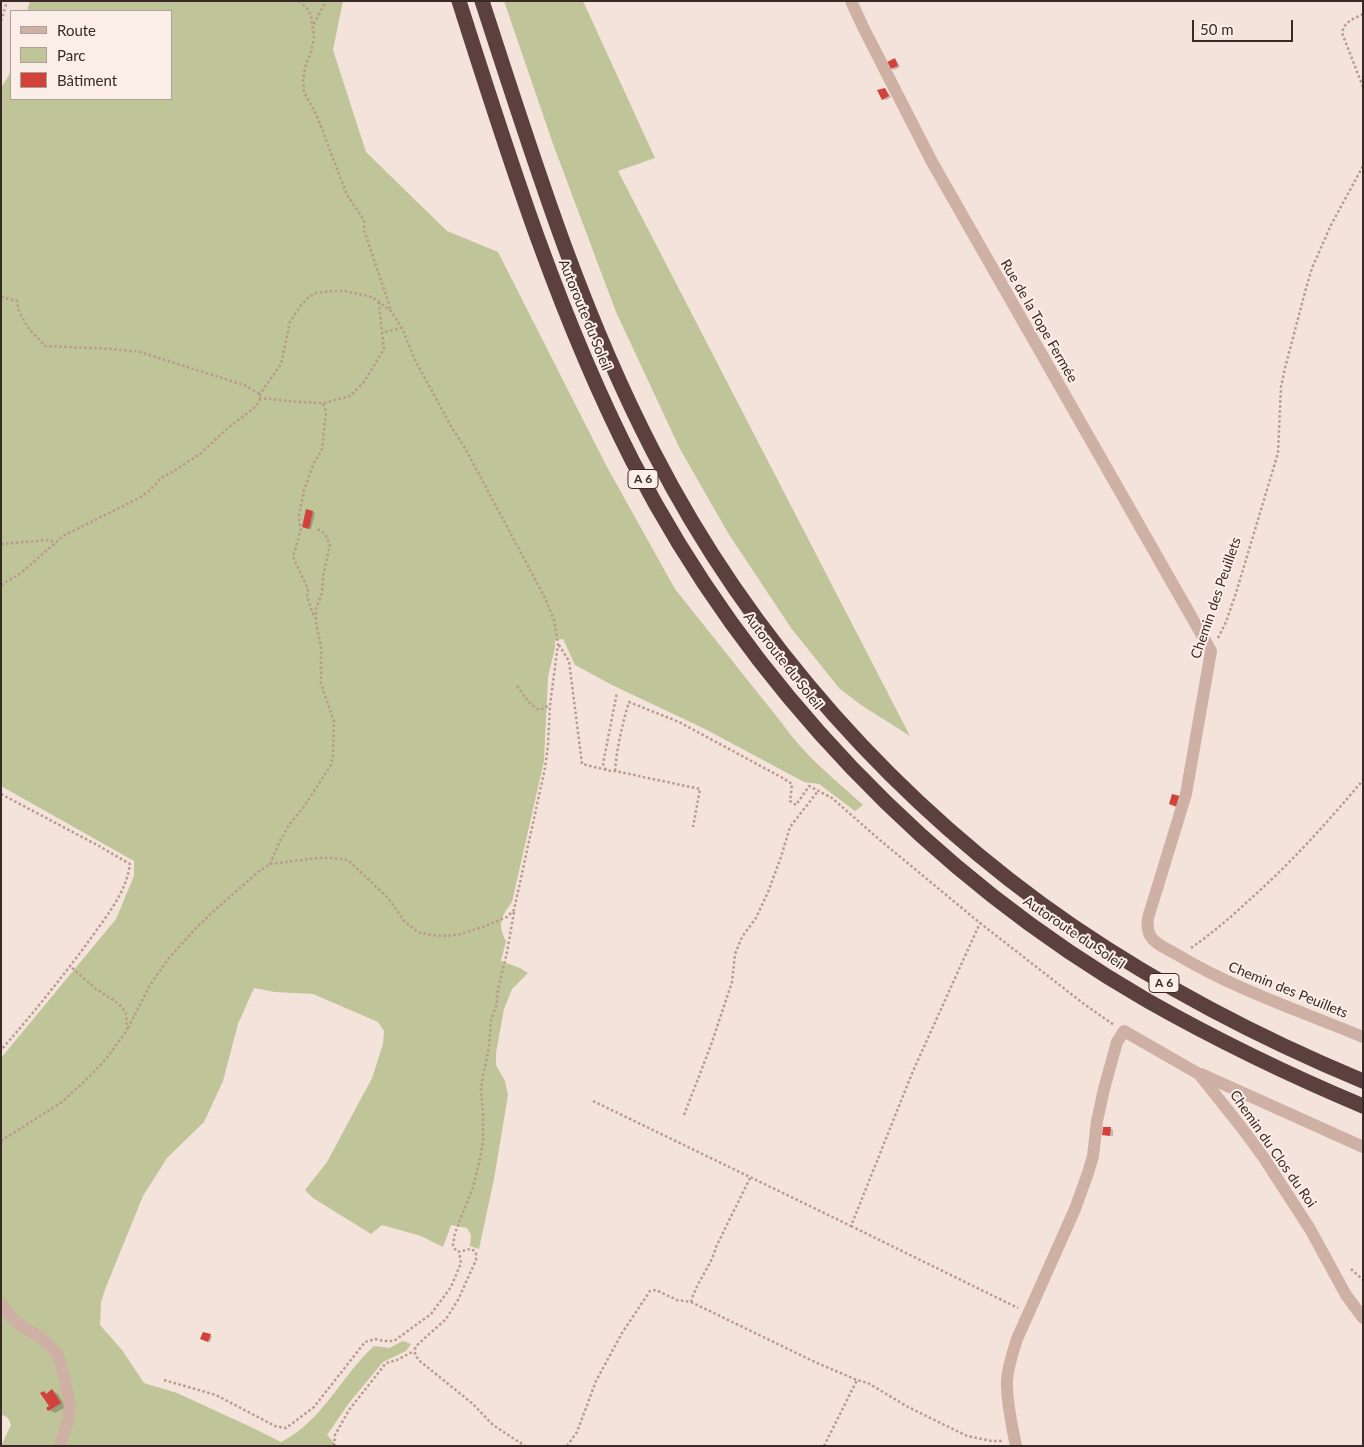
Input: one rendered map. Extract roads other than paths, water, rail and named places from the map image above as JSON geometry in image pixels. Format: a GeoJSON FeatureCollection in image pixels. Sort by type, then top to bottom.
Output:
{"type":"FeatureCollection","features":[{"type":"Feature","properties":{"kind":"highway","name":"Autoroute du Soleil"},"geometry":{"type":"LineString","coordinates":[[459,1],[512,167],[548,267],[607,407],[647,487],[687,556],[732,623],[782,688],[834,748],[895,810],[966,873],[1024,919],[1107,976],[1193,1026],[1288,1073],[1363,1106]]}},
{"type":"Feature","properties":{"kind":"highway","name":"Autoroute du Soleil"},"geometry":{"type":"LineString","coordinates":[[482,1],[534,160],[569,258],[599,333],[642,430],[680,500],[722,567],[766,632],[800,674],[850,732],[905,789],[962,841],[1031,896],[1089,936],[1173,988],[1258,1033],[1363,1081]]}},
{"type":"Feature","properties":{"kind":"street","name":"Rue de la Tope Fermée"},"geometry":{"type":"LineString","coordinates":[[851,1],[937,170],[1211,651]]}},
{"type":"Feature","properties":{"kind":"street","name":"Chemin des Peuillets"},"geometry":{"type":"LineString","coordinates":[[1211,651],[1186,794],[1147,924],[1149,934],[1155,942],[1200,969],[1363,1037]]}},
{"type":"Feature","properties":{"kind":"street","name":"Chemin du Clos du Roi"},"geometry":{"type":"LineString","coordinates":[[1015,1443],[1008,1398],[1007,1380],[1010,1359],[1088,1173],[1093,1156],[1097,1121],[1104,1089],[1117,1042],[1124,1031],[1199,1074],[1264,1158],[1310,1229],[1346,1295],[1363,1318]]}},
{"type":"Feature","properties":{"kind":"street"},"geometry":{"type":"LineString","coordinates":[[1199,1074],[1363,1147]]}},
{"type":"Feature","properties":{"kind":"street"},"geometry":{"type":"LineString","coordinates":[[1,1303],[13,1319],[42,1338],[58,1355],[65,1379],[70,1408],[60,1446]]}}]}
